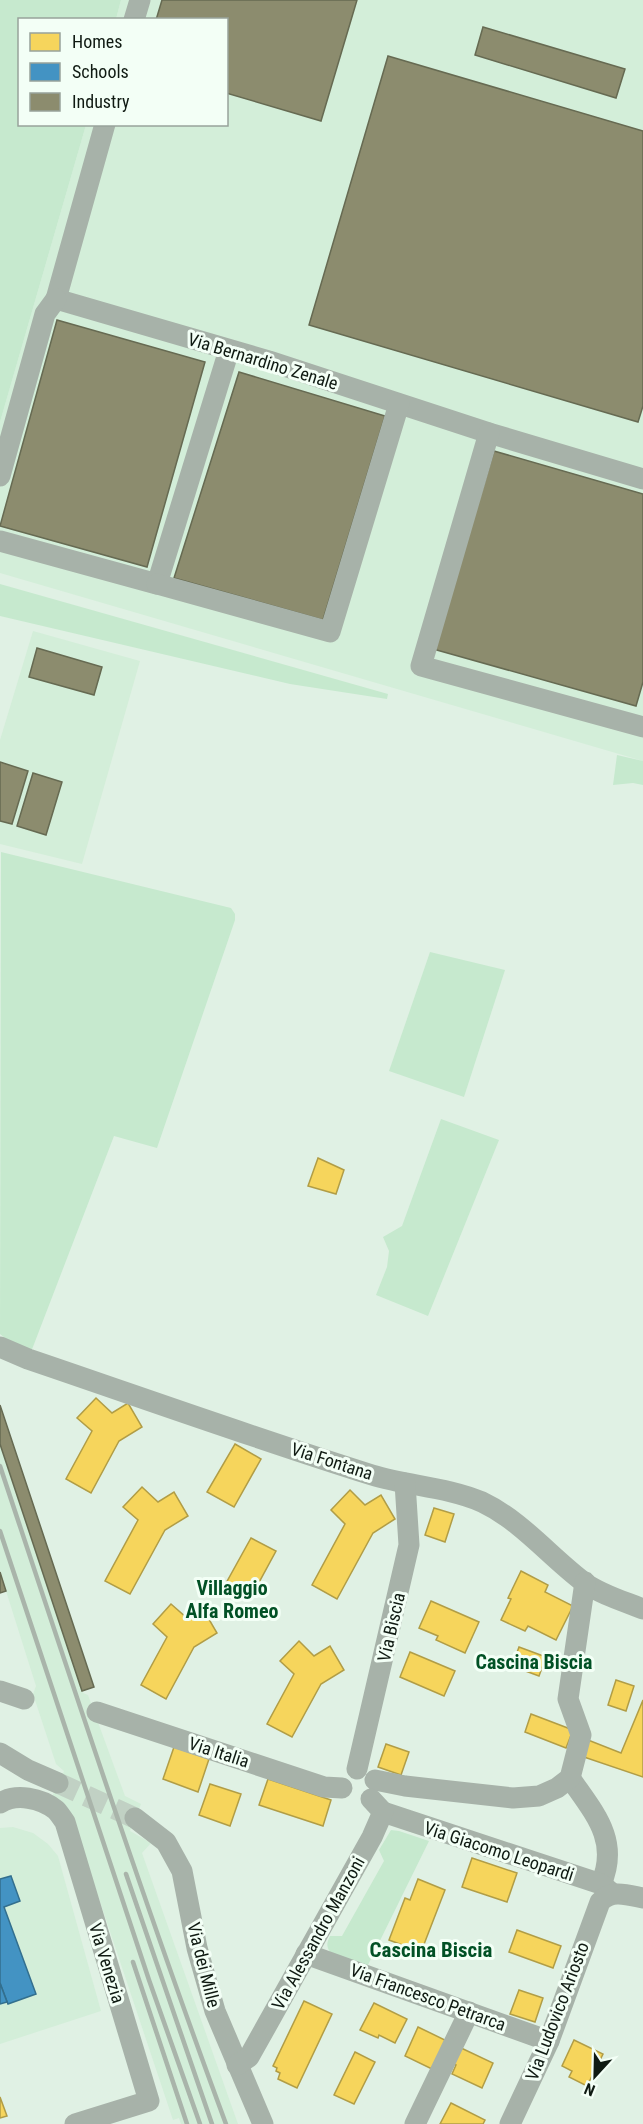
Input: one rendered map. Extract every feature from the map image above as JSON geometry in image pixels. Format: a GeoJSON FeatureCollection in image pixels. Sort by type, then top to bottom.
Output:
{"type":"FeatureCollection","features":[{"type":"Feature","properties":{"kind":"street"},"geometry":{"type":"LineString","coordinates":[[135,18],[140,0]]}},
{"type":"Feature","properties":{"kind":"street"},"geometry":{"type":"LineString","coordinates":[[0,476],[45,314],[56,299],[104,126]]}},
{"type":"Feature","properties":{"kind":"street","name":"Via Bernardino Zenale"},"geometry":{"type":"LineString","coordinates":[[56,299],[229,350],[489,433],[643,479]]}},
{"type":"Feature","properties":{"kind":"street"},"geometry":{"type":"LineString","coordinates":[[156,584],[229,350]]}},
{"type":"Feature","properties":{"kind":"street"},"geometry":{"type":"LineString","coordinates":[[0,541],[330,632],[399,404]]}},
{"type":"Feature","properties":{"kind":"street"},"geometry":{"type":"LineString","coordinates":[[489,433],[421,666],[643,727]]}},
{"type":"Feature","properties":{"kind":"street","name":"Via Fontana"},"geometry":{"type":"LineString","coordinates":[[0,1347],[28,1359],[321,1458],[374,1475],[456,1493],[481,1502],[521,1527],[585,1582],[600,1592],[643,1609]]}},
{"type":"Feature","properties":{"kind":"street","name":"Via Biscia"},"geometry":{"type":"LineString","coordinates":[[357,1769],[409,1545],[405,1483]]}},
{"type":"Feature","properties":{"kind":"street"},"geometry":{"type":"LineString","coordinates":[[383,1803],[405,1786],[513,1798],[539,1796],[557,1788],[570,1778],[581,1735],[568,1699],[585,1582]]}},
{"type":"Feature","properties":{"kind":"street"},"geometry":{"type":"LineString","coordinates":[[0,1691],[24,1700]]}},
{"type":"Feature","properties":{"kind":"street","name":"Via Italia"},"geometry":{"type":"LineString","coordinates":[[98,1712],[324,1787],[342,1788]]}},
{"type":"Feature","properties":{"kind":"street"},"geometry":{"type":"LineString","coordinates":[[0,1753],[28,1770],[58,1783]]}},
{"type":"Feature","properties":{"kind":"street"},"geometry":{"type":"LineString","coordinates":[[383,1803],[368,1771],[352,1770],[344,1777],[342,1788],[346,1798],[356,1803],[383,1803],[395,1809],[395,1797],[405,1786]]}},
{"type":"Feature","properties":{"kind":"street","name":"Via Ludovico Ariosto"},"geometry":{"type":"LineString","coordinates":[[510,2124],[549,2041],[596,1909],[606,1892],[605,1876],[609,1846],[602,1826],[570,1778]]}},
{"type":"Feature","properties":{"kind":"street","name":"Via Venezia"},"geometry":{"type":"LineString","coordinates":[[0,1803],[17,1797],[31,1799],[56,1810],[65,1822],[149,2101],[75,2124]]}},
{"type":"Feature","properties":{"kind":"street","name":"Via Giacomo Leopardi"},"geometry":{"type":"LineString","coordinates":[[383,1803],[606,1892],[643,1898]]}},
{"type":"Feature","properties":{"kind":"street","name":"Via Alessandro Manzoni"},"geometry":{"type":"LineString","coordinates":[[237,2065],[249,2057],[372,1837],[383,1803]]}},
{"type":"Feature","properties":{"kind":"street","name":"Via dei Mille"},"geometry":{"type":"LineString","coordinates":[[135,1818],[166,1842],[183,1871],[197,1948],[215,2011],[263,2124]]}},
{"type":"Feature","properties":{"kind":"street","name":"Via Francesco Petrarca"},"geometry":{"type":"LineString","coordinates":[[306,1954],[549,2041]]}},
{"type":"Feature","properties":{"kind":"street"},"geometry":{"type":"LineString","coordinates":[[415,2124],[469,2013]]}},
{"type":"Feature","properties":{"kind":"shaded area"},"geometry":{"type":"Polygon","coordinates":[[[0,0],[121,0],[116,18],[18,18],[18,126],[86,126],[0,422],[0,0]]]}},
{"type":"Feature","properties":{"kind":"shaded area"},"geometry":{"type":"Polygon","coordinates":[[[121,0],[643,0],[643,761],[0,573],[0,422],[86,126],[228,126],[228,18],[116,18],[121,0]]]}},
{"type":"Feature","properties":{"kind":"shaded area"},"geometry":{"type":"Polygon","coordinates":[[[0,584],[388,694],[387,699],[290,684],[0,616],[0,584]]]}},
{"type":"Feature","properties":{"kind":"shaded area"},"geometry":{"type":"Polygon","coordinates":[[[33,631],[140,661],[82,864],[0,844],[0,740],[33,631]]]}},
{"type":"Feature","properties":{"kind":"shaded area"},"geometry":{"type":"Polygon","coordinates":[[[617,755],[643,761],[643,785],[633,783],[613,785],[617,755]]]}},
{"type":"Feature","properties":{"kind":"shaded area"},"geometry":{"type":"Polygon","coordinates":[[[1,852],[231,908],[235,914],[235,920],[157,1148],[114,1136],[31,1352],[15,1346],[0,1334],[1,852]]]}},
{"type":"Feature","properties":{"kind":"shaded area"},"geometry":{"type":"Polygon","coordinates":[[[430,952],[505,970],[464,1097],[389,1071],[430,952]]]}},
{"type":"Feature","properties":{"kind":"shaded area"},"geometry":{"type":"Polygon","coordinates":[[[441,1119],[499,1140],[428,1316],[376,1295],[387,1267],[389,1251],[383,1237],[402,1226],[441,1119]]]}},
{"type":"Feature","properties":{"kind":"shaded area"},"geometry":{"type":"Polygon","coordinates":[[[0,1444],[83,1693],[88,1695],[125,1796],[141,1804],[130,1831],[151,1843],[142,1853],[238,2124],[181,2124],[179,2118],[173,2120],[69,1809],[52,1797],[64,1771],[56,1764],[33,1694],[36,1686],[0,1572],[0,1444]]]}},
{"type":"Feature","properties":{"kind":"shaded area"},"geometry":{"type":"Polygon","coordinates":[[[13,1827],[33,1833],[48,1844],[58,1856],[101,2011],[0,2044],[0,1828],[13,1827]]]}},
{"type":"Feature","properties":{"kind":"shaded area"},"geometry":{"type":"Polygon","coordinates":[[[391,1830],[429,1841],[367,1967],[330,1952],[328,1942],[330,1936],[342,1936],[384,1861],[379,1850],[391,1830]]]}},
{"type":"Feature","properties":{"kind":"building: Homes"},"geometry":{"type":"Polygon","coordinates":[[[318,1158],[344,1170],[336,1194],[308,1186],[318,1158]]]}},
{"type":"Feature","properties":{"kind":"building: Homes"},"geometry":{"type":"Polygon","coordinates":[[[96,1398],[112,1413],[128,1403],[142,1427],[119,1441],[91,1493],[66,1479],[92,1431],[77,1418],[96,1398]]]}},
{"type":"Feature","properties":{"kind":"building: Homes"},"geometry":{"type":"Polygon","coordinates":[[[235,1444],[261,1459],[234,1507],[207,1492],[235,1444]]]}},
{"type":"Feature","properties":{"kind":"building: Homes"},"geometry":{"type":"Polygon","coordinates":[[[142,1487],[158,1502],[174,1492],[188,1516],[165,1530],[130,1594],[105,1581],[138,1520],[123,1507],[142,1487]]]}},
{"type":"Feature","properties":{"kind":"building: Homes"},"geometry":{"type":"Polygon","coordinates":[[[350,1490],[365,1505],[381,1495],[395,1519],[373,1533],[337,1599],[312,1585],[345,1524],[331,1510],[350,1490]]]}},
{"type":"Feature","properties":{"kind":"building: Homes"},"geometry":{"type":"Polygon","coordinates":[[[434,1508],[454,1514],[445,1542],[425,1535],[434,1508]]]}},
{"type":"Feature","properties":{"kind":"building: Homes"},"geometry":{"type":"Polygon","coordinates":[[[251,1538],[276,1551],[250,1599],[225,1585],[251,1538]]]}},
{"type":"Feature","properties":{"kind":"building: Homes"},"geometry":{"type":"Polygon","coordinates":[[[521,1571],[548,1585],[545,1592],[573,1606],[556,1640],[528,1626],[525,1631],[501,1620],[511,1599],[508,1598],[521,1571]]]}},
{"type":"Feature","properties":{"kind":"building: Homes"},"geometry":{"type":"Polygon","coordinates":[[[431,1601],[479,1622],[465,1653],[436,1640],[438,1636],[419,1628],[431,1601]]]}},
{"type":"Feature","properties":{"kind":"building: Homes"},"geometry":{"type":"Polygon","coordinates":[[[171,1604],[187,1618],[203,1609],[217,1633],[194,1647],[166,1699],[141,1685],[167,1637],[153,1624],[171,1604]]]}},
{"type":"Feature","properties":{"kind":"building: Homes"},"geometry":{"type":"Polygon","coordinates":[[[299,1641],[314,1656],[330,1646],[344,1670],[321,1684],[292,1737],[267,1724],[294,1674],[280,1661],[299,1641]]]}},
{"type":"Feature","properties":{"kind":"building: Homes"},"geometry":{"type":"Polygon","coordinates":[[[519,1647],[546,1657],[539,1676],[512,1666],[519,1647]]]}},
{"type":"Feature","properties":{"kind":"building: Homes"},"geometry":{"type":"Polygon","coordinates":[[[410,1652],[455,1671],[444,1696],[400,1677],[410,1652]]]}},
{"type":"Feature","properties":{"kind":"building: Homes"},"geometry":{"type":"Polygon","coordinates":[[[616,1680],[634,1686],[626,1711],[608,1705],[616,1680]]]}},
{"type":"Feature","properties":{"kind":"building: Homes"},"geometry":{"type":"Polygon","coordinates":[[[643,1700],[643,1777],[578,1755],[583,1738],[621,1753],[643,1700]]]}},
{"type":"Feature","properties":{"kind":"building: Homes"},"geometry":{"type":"Polygon","coordinates":[[[531,1714],[573,1730],[566,1748],[525,1732],[531,1714]]]}},
{"type":"Feature","properties":{"kind":"building: Homes"},"geometry":{"type":"Polygon","coordinates":[[[386,1744],[409,1752],[401,1775],[378,1767],[386,1744]]]}},
{"type":"Feature","properties":{"kind":"building: Homes"},"geometry":{"type":"Polygon","coordinates":[[[174,1747],[209,1759],[198,1792],[163,1779],[174,1747]]]}},
{"type":"Feature","properties":{"kind":"building: Homes"},"geometry":{"type":"Polygon","coordinates":[[[268,1779],[331,1800],[323,1826],[259,1805],[268,1779]]]}},
{"type":"Feature","properties":{"kind":"building: Homes"},"geometry":{"type":"Polygon","coordinates":[[[210,1784],[241,1794],[230,1826],[199,1815],[210,1784]]]}},
{"type":"Feature","properties":{"kind":"building: Homes"},"geometry":{"type":"Polygon","coordinates":[[[472,1858],[517,1873],[507,1902],[462,1887],[472,1858]]]}},
{"type":"Feature","properties":{"kind":"building: Homes"},"geometry":{"type":"Polygon","coordinates":[[[418,1879],[445,1890],[421,1952],[389,1940],[405,1898],[410,1900],[418,1879]]]}},
{"type":"Feature","properties":{"kind":"building: Homes"},"geometry":{"type":"Polygon","coordinates":[[[517,1930],[561,1946],[553,1968],[509,1952],[517,1930]]]}},
{"type":"Feature","properties":{"kind":"building: Homes"},"geometry":{"type":"Polygon","coordinates":[[[519,1990],[543,1998],[535,2022],[510,2014],[519,1990]]]}},
{"type":"Feature","properties":{"kind":"building: Homes"},"geometry":{"type":"Polygon","coordinates":[[[304,2001],[332,2014],[297,2088],[278,2079],[280,2073],[273,2066],[304,2001]]]}},
{"type":"Feature","properties":{"kind":"building: Homes"},"geometry":{"type":"Polygon","coordinates":[[[374,2003],[407,2019],[395,2043],[379,2035],[378,2038],[360,2030],[374,2003]]]}},
{"type":"Feature","properties":{"kind":"building: Homes"},"geometry":{"type":"Polygon","coordinates":[[[418,2027],[449,2042],[432,2069],[405,2056],[418,2027]]]}},
{"type":"Feature","properties":{"kind":"building: Homes"},"geometry":{"type":"Polygon","coordinates":[[[574,2040],[603,2054],[587,2086],[569,2077],[572,2071],[562,2066],[574,2040]]]}},
{"type":"Feature","properties":{"kind":"building: Homes"},"geometry":{"type":"Polygon","coordinates":[[[459,2047],[493,2063],[482,2088],[452,2074],[456,2065],[451,2063],[459,2047]]]}},
{"type":"Feature","properties":{"kind":"building: Homes"},"geometry":{"type":"Polygon","coordinates":[[[355,2052],[375,2062],[354,2104],[334,2095],[355,2052]]]}},
{"type":"Feature","properties":{"kind":"building: Homes"},"geometry":{"type":"Polygon","coordinates":[[[0,2097],[7,2116],[0,2118],[0,2097]]]}},
{"type":"Feature","properties":{"kind":"building: Homes"},"geometry":{"type":"Polygon","coordinates":[[[451,2103],[485,2120],[483,2124],[440,2124],[451,2103]]]}},
{"type":"Feature","properties":{"kind":"building: Schools"},"geometry":{"type":"Polygon","coordinates":[[[11,1876],[20,1901],[4,1907],[36,1994],[8,2004],[0,1983],[0,1879],[11,1876]]]}},
{"type":"Feature","properties":{"kind":"building: Schools"},"geometry":{"type":"Polygon","coordinates":[[[0,1983],[7,2002],[0,2004],[0,1983]]]}},
{"type":"Feature","properties":{"kind":"building: Industry"},"geometry":{"type":"Polygon","coordinates":[[[162,0],[357,0],[321,121],[228,94],[228,18],[157,18],[162,0]]]}},
{"type":"Feature","properties":{"kind":"building: Industry"},"geometry":{"type":"Polygon","coordinates":[[[483,27],[625,69],[616,98],[475,55],[483,27]]]}},
{"type":"Feature","properties":{"kind":"building: Industry"},"geometry":{"type":"Polygon","coordinates":[[[388,56],[643,131],[643,406],[638,422],[309,325],[388,56]]]}},
{"type":"Feature","properties":{"kind":"building: Industry"},"geometry":{"type":"Polygon","coordinates":[[[57,320],[205,362],[147,567],[0,526],[57,320]]]}},
{"type":"Feature","properties":{"kind":"building: Industry"},"geometry":{"type":"Polygon","coordinates":[[[239,372],[385,416],[323,620],[174,578],[239,372]]]}},
{"type":"Feature","properties":{"kind":"building: Industry"},"geometry":{"type":"Polygon","coordinates":[[[494,451],[643,494],[643,682],[636,706],[433,649],[494,451]]]}},
{"type":"Feature","properties":{"kind":"building: Industry"},"geometry":{"type":"Polygon","coordinates":[[[37,648],[102,667],[94,695],[29,677],[37,648]]]}},
{"type":"Feature","properties":{"kind":"building: Industry"},"geometry":{"type":"Polygon","coordinates":[[[0,762],[28,771],[12,824],[0,821],[0,762]]]}},
{"type":"Feature","properties":{"kind":"building: Industry"},"geometry":{"type":"Polygon","coordinates":[[[33,773],[62,782],[46,835],[17,826],[33,773]]]}},
{"type":"Feature","properties":{"kind":"building: Industry"},"geometry":{"type":"Polygon","coordinates":[[[0,1405],[94,1687],[82,1691],[0,1444],[0,1405]]]}},
{"type":"Feature","properties":{"kind":"building: Industry"},"geometry":{"type":"Polygon","coordinates":[[[0,1572],[6,1591],[0,1593],[0,1572]]]}},
{"type":"Feature","properties":{"kind":"tunnel"},"geometry":{"type":"LineString","coordinates":[[58,1783],[135,1818]]}},
{"type":"Feature","properties":{"kind":"railway"},"geometry":{"type":"LineString","coordinates":[[0,1466],[138,1878],[226,2124]]}},
{"type":"Feature","properties":{"kind":"railway"},"geometry":{"type":"LineString","coordinates":[[0,1531],[149,1980],[200,2124]]}},
{"type":"Feature","properties":{"kind":"railway"},"geometry":{"type":"LineString","coordinates":[[126,1874],[212,2124]]}},
{"type":"Feature","properties":{"kind":"railway"},"geometry":{"type":"LineString","coordinates":[[133,1962],[187,2124]]}},
{"type":"Feature","properties":{"kind":"district","name":"Villaggio Alfa Romeo"},"geometry":{"type":"Point","coordinates":[232,1600]}},
{"type":"Feature","properties":{"kind":"district","name":"Cascina Biscia"},"geometry":{"type":"Point","coordinates":[534,1662]}},
{"type":"Feature","properties":{"kind":"district","name":"Cascina Biscia"},"geometry":{"type":"Point","coordinates":[431,1950]}}]}
